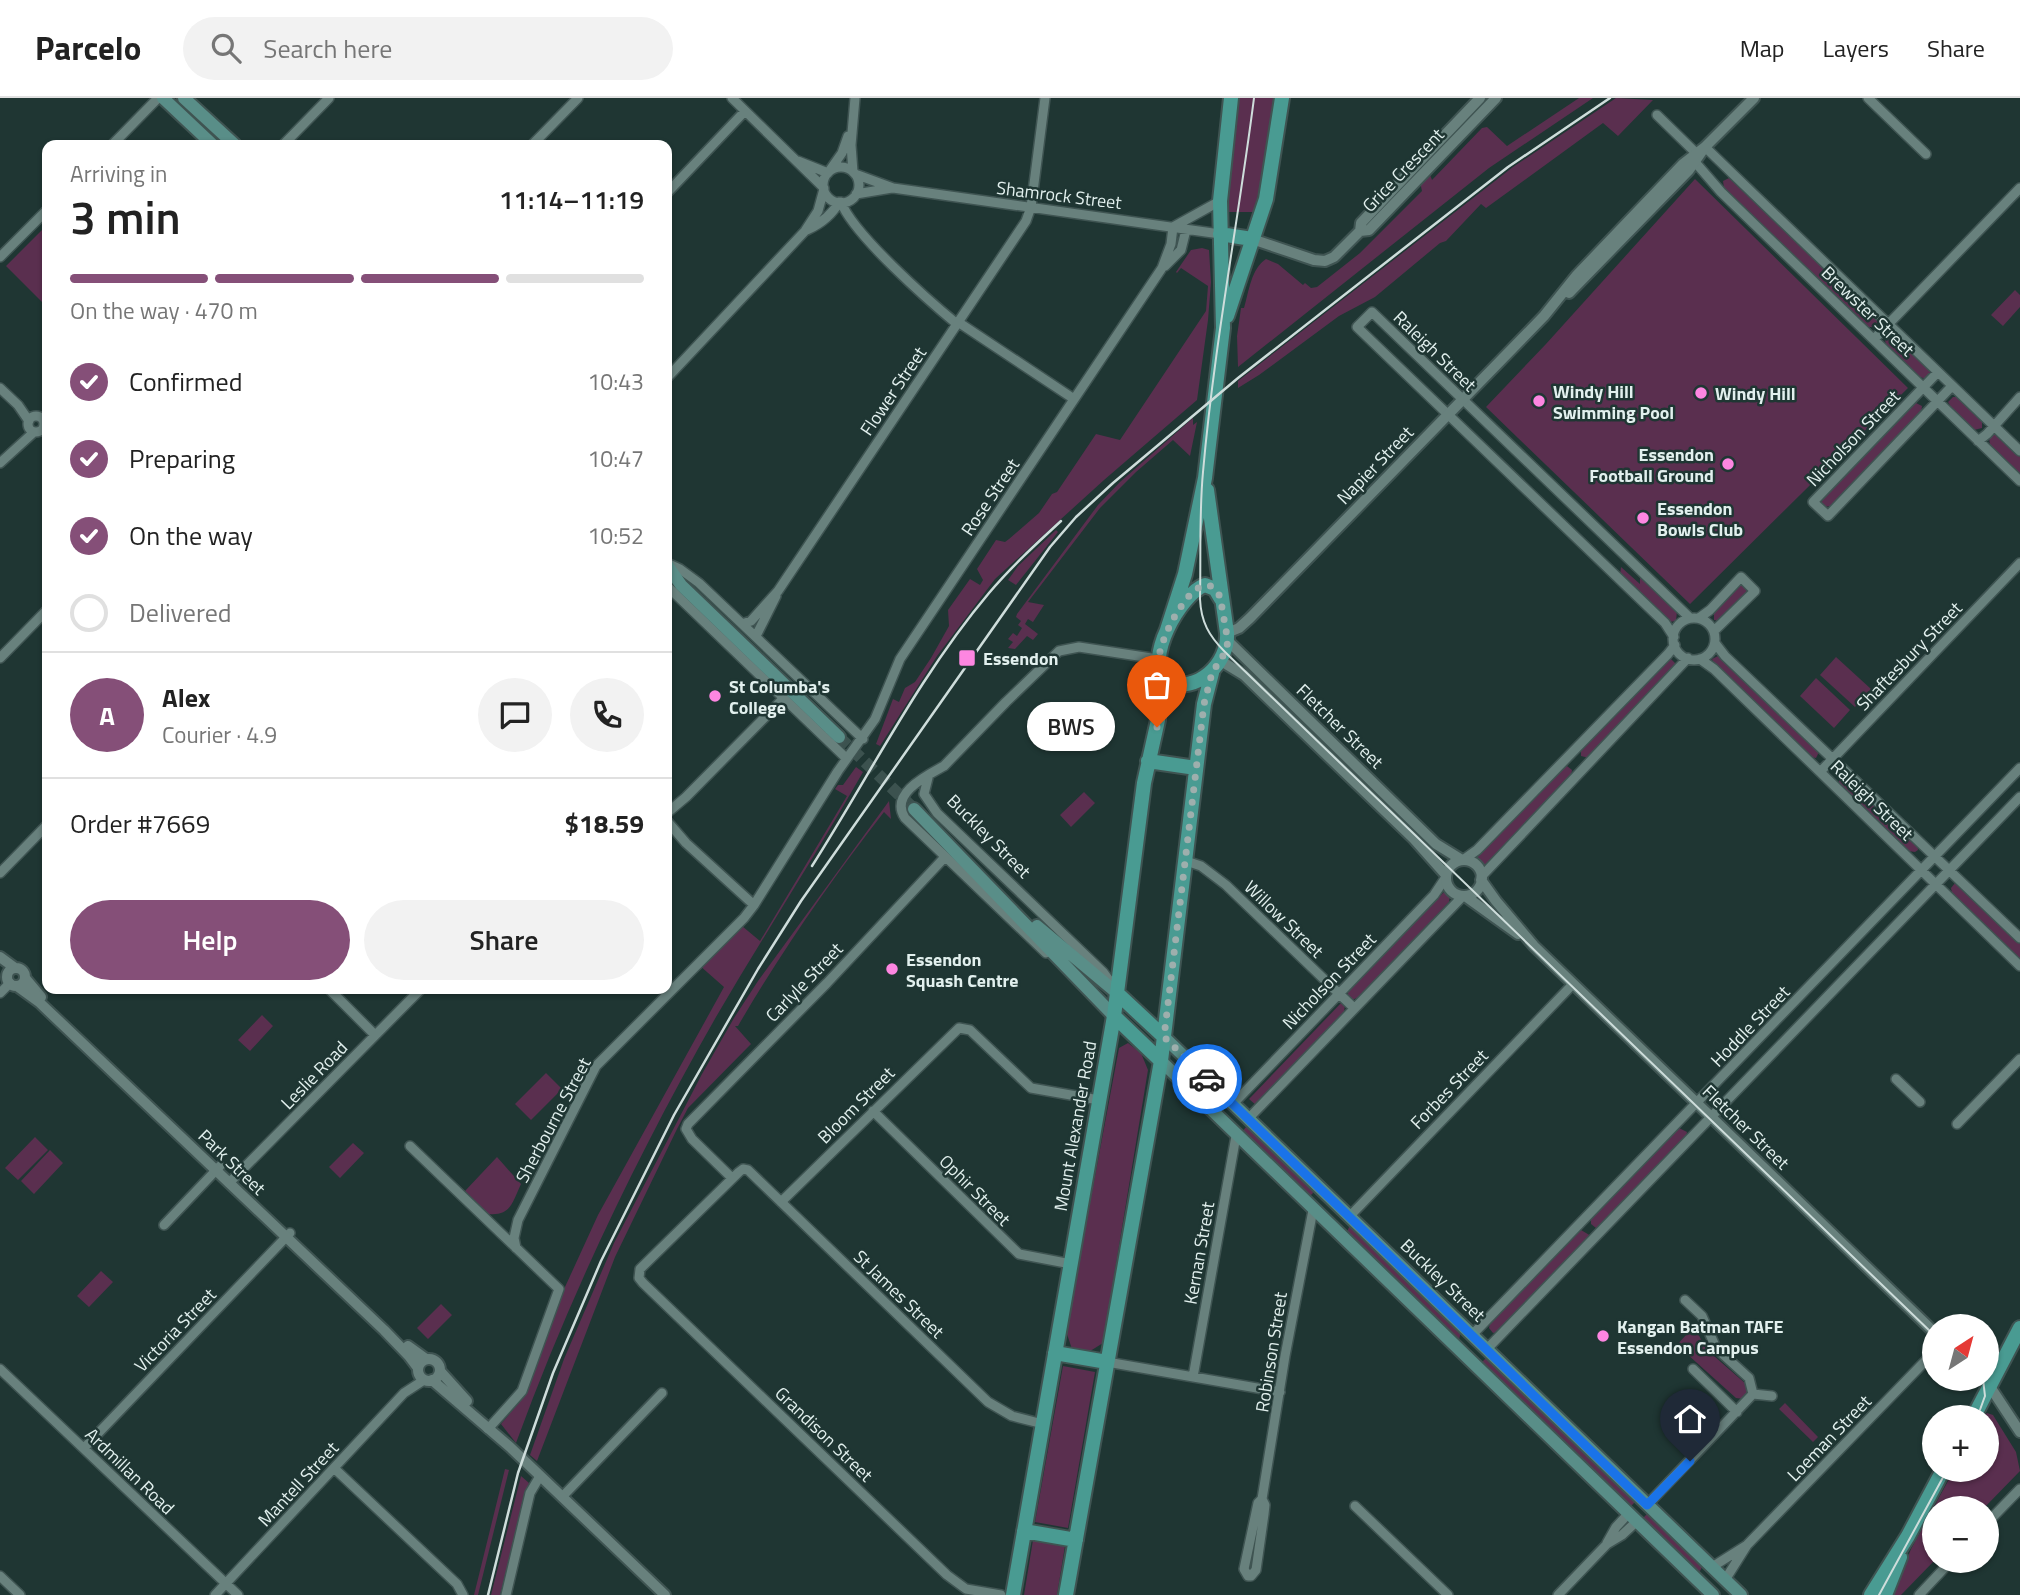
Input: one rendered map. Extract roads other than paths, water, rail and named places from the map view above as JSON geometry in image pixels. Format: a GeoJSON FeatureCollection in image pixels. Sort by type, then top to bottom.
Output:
{"type":"FeatureCollection","features":[{"type":"Feature","properties":{"kind":"main road"},"geometry":{"type":"LineString","coordinates":[[160,98],[207,140]]}},
{"type":"Feature","properties":{"kind":"main road"},"geometry":{"type":"LineString","coordinates":[[184,98],[230,140]]}},
{"type":"Feature","properties":{"kind":"main road"},"geometry":{"type":"LineString","coordinates":[[1167,630],[1185,574],[1205,478],[1223,328],[1220,201],[1231,98]]}},
{"type":"Feature","properties":{"kind":"main road"},"geometry":{"type":"LineString","coordinates":[[1223,328],[1267,192],[1282,98]]}},
{"type":"Feature","properties":{"kind":"main road"},"geometry":{"type":"LineString","coordinates":[[218,140],[223,134]]}},
{"type":"Feature","properties":{"kind":"main road"},"geometry":{"type":"LineString","coordinates":[[1220,234],[1252,239]]}},
{"type":"Feature","properties":{"kind":"main road"},"geometry":{"type":"LineString","coordinates":[[1066,1595],[1161,1061],[1204,704],[1227,637],[1205,478]]}},
{"type":"Feature","properties":{"kind":"main road"},"geometry":{"type":"LineString","coordinates":[[672,572],[681,585]]}},
{"type":"Feature","properties":{"kind":"main road"},"geometry":{"type":"LineString","coordinates":[[672,579],[839,737]]}},
{"type":"Feature","properties":{"kind":"main road"},"geometry":{"type":"LineString","coordinates":[[1167,630],[1182,605],[1197,589],[1205,585],[1211,586],[1222,599]]}},
{"type":"Feature","properties":{"kind":"main road","name":"Mount Alexander Road"},"geometry":{"type":"LineString","coordinates":[[1013,1595],[1114,1016],[1148,761],[1158,720],[1158,661],[1167,630]]}},
{"type":"Feature","properties":{"kind":"main road"},"geometry":{"type":"LineString","coordinates":[[1158,661],[1162,678],[1175,685],[1187,684],[1217,667]]}},
{"type":"Feature","properties":{"kind":"main road"},"geometry":{"type":"LineString","coordinates":[[1148,761],[1196,768]]}},
{"type":"Feature","properties":{"kind":"main road","name":"Buckley Street"},"geometry":{"type":"LineString","coordinates":[[914,809],[1114,1016],[1712,1594]]}},
{"type":"Feature","properties":{"kind":"main road","name":"Buckley Street"},"geometry":{"type":"LineString","coordinates":[[996,892],[1117,993],[1164,1037],[1741,1595]]}},
{"type":"Feature","properties":{"kind":"main road"},"geometry":{"type":"LineString","coordinates":[[1220,1118],[1233,1104]]}},
{"type":"Feature","properties":{"kind":"main road"},"geometry":{"type":"LineString","coordinates":[[1236,1136],[1237,1130],[1248,1119]]}},
{"type":"Feature","properties":{"kind":"main road"},"geometry":{"type":"LineString","coordinates":[[1313,1210],[1327,1195]]}},
{"type":"Feature","properties":{"kind":"main road"},"geometry":{"type":"LineString","coordinates":[[1335,1231],[1349,1217]]}},
{"type":"Feature","properties":{"kind":"main road"},"geometry":{"type":"LineString","coordinates":[[1999,1362],[2020,1328]]}},
{"type":"Feature","properties":{"kind":"main road"},"geometry":{"type":"LineString","coordinates":[[1460,1351],[1472,1335]]}},
{"type":"Feature","properties":{"kind":"main road"},"geometry":{"type":"LineString","coordinates":[[1460,1351],[1487,1349]]}},
{"type":"Feature","properties":{"kind":"main road"},"geometry":{"type":"LineString","coordinates":[[1055,1353],[1107,1362]]}},
{"type":"Feature","properties":{"kind":"main road"},"geometry":{"type":"LineString","coordinates":[[1871,1595],[1937,1482]]}},
{"type":"Feature","properties":{"kind":"main road"},"geometry":{"type":"LineString","coordinates":[[1632,1518],[1647,1505]]}},
{"type":"Feature","properties":{"kind":"main road"},"geometry":{"type":"LineString","coordinates":[[1024,1531],[1076,1540]]}},
{"type":"Feature","properties":{"kind":"main road"},"geometry":{"type":"LineString","coordinates":[[1885,1595],[1908,1536]]}},
{"type":"Feature","properties":{"kind":"main road"},"geometry":{"type":"LineString","coordinates":[[1698,1581],[1712,1567]]}},
{"type":"Feature","properties":{"kind":"main road"},"geometry":{"type":"LineString","coordinates":[[1712,1594],[1725,1580]]}},
{"type":"Feature","properties":{"kind":"street"},"geometry":{"type":"LineString","coordinates":[[117,140],[160,98]]}},
{"type":"Feature","properties":{"kind":"street"},"geometry":{"type":"LineString","coordinates":[[288,140],[329,98]]}},
{"type":"Feature","properties":{"kind":"street"},"geometry":{"type":"LineString","coordinates":[[538,140],[578,98]]}},
{"type":"Feature","properties":{"kind":"street"},"geometry":{"type":"LineString","coordinates":[[732,98],[797,160],[828,197],[840,202],[849,219],[867,239],[958,323],[1074,399]]}},
{"type":"Feature","properties":{"kind":"street"},"geometry":{"type":"LineString","coordinates":[[805,231],[831,214],[840,202],[851,199],[856,194],[859,184],[854,173],[851,129],[855,98]]}},
{"type":"Feature","properties":{"kind":"street"},"geometry":{"type":"LineString","coordinates":[[1031,207],[1045,98]]}},
{"type":"Feature","properties":{"kind":"street","name":"Grice Crescent"},"geometry":{"type":"LineString","coordinates":[[1474,113],[1480,98]]}},
{"type":"Feature","properties":{"kind":"street","name":"Grice Crescent"},"geometry":{"type":"LineString","coordinates":[[1252,239],[1314,260],[1325,261],[1334,257],[1360,231],[1369,229],[1413,176],[1474,113],[1496,98]]}},
{"type":"Feature","properties":{"kind":"street","name":"Napier Street"},"geometry":{"type":"LineString","coordinates":[[1227,637],[1245,623],[1544,316],[1577,275],[1754,98]]}},
{"type":"Feature","properties":{"kind":"street"},"geometry":{"type":"LineString","coordinates":[[1868,98],[1926,154]]}},
{"type":"Feature","properties":{"kind":"street"},"geometry":{"type":"LineString","coordinates":[[672,188],[745,111]]}},
{"type":"Feature","properties":{"kind":"street","name":"Brewster Street"},"geometry":{"type":"LineString","coordinates":[[1657,115],[1697,156],[1888,325],[2020,451]]}},
{"type":"Feature","properties":{"kind":"street"},"geometry":{"type":"LineString","coordinates":[[672,373],[805,231],[818,211],[824,180],[842,153],[851,129]]}},
{"type":"Feature","properties":{"kind":"street","name":"Brewster Street"},"geometry":{"type":"LineString","coordinates":[[1697,156],[1721,192],[2020,481]]}},
{"type":"Feature","properties":{"kind":"street"},"geometry":{"type":"LineString","coordinates":[[797,160],[829,172],[843,167],[854,173]]}},
{"type":"Feature","properties":{"kind":"street","name":"Shamrock Street"},"geometry":{"type":"LineString","coordinates":[[854,173],[893,188],[1220,234]]}},
{"type":"Feature","properties":{"kind":"street","name":"Shamrock Street"},"geometry":{"type":"LineString","coordinates":[[856,194],[893,188]]}},
{"type":"Feature","properties":{"kind":"street"},"geometry":{"type":"LineString","coordinates":[[1874,339],[2020,188]]}},
{"type":"Feature","properties":{"kind":"street"},"geometry":{"type":"LineString","coordinates":[[1173,227],[1220,201]]}},
{"type":"Feature","properties":{"kind":"street","name":"Flower Street"},"geometry":{"type":"LineString","coordinates":[[742,624],[751,621],[778,591],[1022,227],[1031,207]]}},
{"type":"Feature","properties":{"kind":"street"},"geometry":{"type":"LineString","coordinates":[[0,257],[42,215]]}},
{"type":"Feature","properties":{"kind":"street","name":"Rose Street"},"geometry":{"type":"LineString","coordinates":[[1162,268],[1171,244],[1173,227]]}},
{"type":"Feature","properties":{"kind":"street","name":"Rose Street"},"geometry":{"type":"LineString","coordinates":[[855,750],[880,709],[900,659],[1162,268],[1181,250],[1186,230]]}},
{"type":"Feature","properties":{"kind":"street","name":"Raleigh Street"},"geometry":{"type":"LineString","coordinates":[[1674,641],[1665,623],[1357,327],[1372,312],[1695,618]]}},
{"type":"Feature","properties":{"kind":"street","name":"Nicholson Street"},"geometry":{"type":"LineString","coordinates":[[1938,372],[1813,502],[1828,516],[1952,386]]}},
{"type":"Feature","properties":{"kind":"street"},"geometry":{"type":"LineString","coordinates":[[0,388],[40,424],[0,463]]}},
{"type":"Feature","properties":{"kind":"street"},"geometry":{"type":"LineString","coordinates":[[1978,441],[2020,397]]}},
{"type":"Feature","properties":{"kind":"street","name":"Shaftesbury Street"},"geometry":{"type":"LineString","coordinates":[[1820,772],[2020,563]]}},
{"type":"Feature","properties":{"kind":"street"},"geometry":{"type":"LineString","coordinates":[[672,567],[695,580],[863,739]]}},
{"type":"Feature","properties":{"kind":"street"},"geometry":{"type":"LineString","coordinates":[[1688,659],[1481,878],[1476,891],[1464,896],[1450,890],[1446,876],[1451,865],[1477,850],[1668,654],[1679,625],[1710,610],[1741,578],[1755,591],[1714,631]]}},
{"type":"Feature","properties":{"kind":"street"},"geometry":{"type":"LineString","coordinates":[[672,591],[846,758]]}},
{"type":"Feature","properties":{"kind":"street","name":"Flower Street"},"geometry":{"type":"LineString","coordinates":[[756,636],[778,591]]}},
{"type":"Feature","properties":{"kind":"street"},"geometry":{"type":"LineString","coordinates":[[0,658],[42,615]]}},
{"type":"Feature","properties":{"kind":"street"},"geometry":{"type":"LineString","coordinates":[[1674,641],[1682,656],[1688,659],[1700,659],[1710,653],[1715,643],[1714,631],[1710,625],[1695,618]]}},
{"type":"Feature","properties":{"kind":"street","name":"Fletcher Street"},"geometry":{"type":"LineString","coordinates":[[1227,637],[1434,842],[1462,860]]}},
{"type":"Feature","properties":{"kind":"street","name":"Raleigh Street"},"geometry":{"type":"LineString","coordinates":[[1715,643],[1725,656],[2020,938]]}},
{"type":"Feature","properties":{"kind":"street"},"geometry":{"type":"LineString","coordinates":[[928,776],[944,766],[999,708],[1059,651],[1079,647],[1158,661]]}},
{"type":"Feature","properties":{"kind":"street","name":"Raleigh Street"},"geometry":{"type":"LineString","coordinates":[[1700,659],[1714,668],[2020,967]]}},
{"type":"Feature","properties":{"kind":"street","name":"Fletcher Street"},"geometry":{"type":"LineString","coordinates":[[1217,667],[1244,675],[1414,839],[1446,876]]}},
{"type":"Feature","properties":{"kind":"street"},"geometry":{"type":"LineString","coordinates":[[672,809],[784,698]]}},
{"type":"Feature","properties":{"kind":"street","name":"Sherbourne Street"},"geometry":{"type":"LineString","coordinates":[[672,990],[754,905],[846,758],[855,750]]}},
{"type":"Feature","properties":{"kind":"street","name":"Hoddle Street"},"geometry":{"type":"LineString","coordinates":[[1472,1335],[2020,768]]}},
{"type":"Feature","properties":{"kind":"street","name":"Buckley Street"},"geometry":{"type":"LineString","coordinates":[[928,776],[904,794],[900,807],[905,818],[1031,940],[1066,968]]}},
{"type":"Feature","properties":{"kind":"street","name":"Buckley Street"},"geometry":{"type":"LineString","coordinates":[[928,776],[924,794],[931,806],[1103,972],[1117,993]]}},
{"type":"Feature","properties":{"kind":"street","name":"Hoddle Street"},"geometry":{"type":"LineString","coordinates":[[1487,1349],[2020,797]]}},
{"type":"Feature","properties":{"kind":"street"},"geometry":{"type":"LineString","coordinates":[[672,827],[754,905]]}},
{"type":"Feature","properties":{"kind":"street"},"geometry":{"type":"LineString","coordinates":[[0,873],[42,830]]}},
{"type":"Feature","properties":{"kind":"street","name":"Carlyle Street"},"geometry":{"type":"LineString","coordinates":[[732,1178],[692,1139],[687,1129],[692,1118],[794,1016],[945,857]]}},
{"type":"Feature","properties":{"kind":"street"},"geometry":{"type":"LineString","coordinates":[[1462,860],[1476,865],[1481,878]]}},
{"type":"Feature","properties":{"kind":"street","name":"Willow Street"},"geometry":{"type":"LineString","coordinates":[[1186,861],[1201,866],[1226,885],[1354,1008]]}},
{"type":"Feature","properties":{"kind":"street","name":"Nicholson Street"},"geometry":{"type":"LineString","coordinates":[[1233,1104],[1434,894],[1446,876]]}},
{"type":"Feature","properties":{"kind":"street","name":"Fletcher Street"},"geometry":{"type":"LineString","coordinates":[[1481,878],[1496,901],[1534,946],[1922,1320]]}},
{"type":"Feature","properties":{"kind":"street","name":"Nicholson Street"},"geometry":{"type":"LineString","coordinates":[[1248,1119],[1464,896]]}},
{"type":"Feature","properties":{"kind":"street","name":"Fletcher Street"},"geometry":{"type":"LineString","coordinates":[[1464,896],[1534,946]]}},
{"type":"Feature","properties":{"kind":"street","name":"Park Street"},"geometry":{"type":"LineString","coordinates":[[0,957],[12,976],[39,995],[400,1345],[423,1375],[490,1427]]}},
{"type":"Feature","properties":{"kind":"street"},"geometry":{"type":"LineString","coordinates":[[0,993],[12,976]]}},
{"type":"Feature","properties":{"kind":"street","name":"Forbes Street"},"geometry":{"type":"LineString","coordinates":[[1349,1217],[1573,984]]}},
{"type":"Feature","properties":{"kind":"street"},"geometry":{"type":"LineString","coordinates":[[334,994],[375,1035]]}},
{"type":"Feature","properties":{"kind":"street","name":"Leslie Road"},"geometry":{"type":"LineString","coordinates":[[232,1181],[416,994]]}},
{"type":"Feature","properties":{"kind":"street","name":"Sherbourne Street"},"geometry":{"type":"LineString","coordinates":[[516,1248],[514,1238],[518,1220],[596,1066],[668,994]]}},
{"type":"Feature","properties":{"kind":"street","name":"Bloom Street"},"geometry":{"type":"LineString","coordinates":[[781,1202],[959,1027],[967,1028],[1031,1088],[1099,1100]]}},
{"type":"Feature","properties":{"kind":"street"},"geometry":{"type":"LineString","coordinates":[[1958,1124],[2020,1059]]}},
{"type":"Feature","properties":{"kind":"street"},"geometry":{"type":"LineString","coordinates":[[1896,1079],[1920,1102]]}},
{"type":"Feature","properties":{"kind":"street","name":"Ophir Street"},"geometry":{"type":"LineString","coordinates":[[873,1111],[1019,1254],[1070,1264]]}},
{"type":"Feature","properties":{"kind":"street","name":"Kernan Street"},"geometry":{"type":"LineString","coordinates":[[1194,1377],[1236,1136]]}},
{"type":"Feature","properties":{"kind":"street"},"geometry":{"type":"LineString","coordinates":[[410,1146],[559,1289],[522,1391],[490,1427]]}},
{"type":"Feature","properties":{"kind":"street"},"geometry":{"type":"LineString","coordinates":[[164,1225],[218,1168]]}},
{"type":"Feature","properties":{"kind":"street","name":"St James Street"},"geometry":{"type":"LineString","coordinates":[[732,1178],[746,1169],[988,1402],[1012,1416],[1043,1424]]}},
{"type":"Feature","properties":{"kind":"street","name":"Grandison Street"},"geometry":{"type":"LineString","coordinates":[[732,1178],[643,1266],[638,1274],[643,1283],[947,1575],[965,1588],[1001,1595]]}},
{"type":"Feature","properties":{"kind":"street","name":"Robinson Street"},"geometry":{"type":"LineString","coordinates":[[1262,1499],[1265,1505],[1257,1561],[1253,1574],[1248,1576],[1244,1569],[1258,1503],[1262,1499],[1313,1210]]}},
{"type":"Feature","properties":{"kind":"street"},"geometry":{"type":"LineString","coordinates":[[491,1222],[508,1225],[518,1220]]}},
{"type":"Feature","properties":{"kind":"street","name":"Park Street"},"geometry":{"type":"LineString","coordinates":[[288,1235],[409,1347],[426,1359]]}},
{"type":"Feature","properties":{"kind":"street","name":"Victoria Street"},"geometry":{"type":"LineString","coordinates":[[84,1448],[288,1235]]}},
{"type":"Feature","properties":{"kind":"street"},"geometry":{"type":"LineString","coordinates":[[1685,1300],[1702,1316],[1716,1348],[1749,1378],[1753,1394]]}},
{"type":"Feature","properties":{"kind":"street"},"geometry":{"type":"LineString","coordinates":[[426,1359],[436,1361],[440,1371],[437,1377],[423,1375],[420,1363],[426,1359]]}},
{"type":"Feature","properties":{"kind":"street"},"geometry":{"type":"LineString","coordinates":[[1107,1362],[1280,1392]]}},
{"type":"Feature","properties":{"kind":"street","name":"Loeman Street"},"geometry":{"type":"LineString","coordinates":[[1725,1580],[1747,1545],[1922,1364]]}},
{"type":"Feature","properties":{"kind":"street","name":"Ardmillan Road"},"geometry":{"type":"LineString","coordinates":[[0,1369],[238,1595]]}},
{"type":"Feature","properties":{"kind":"street"},"geometry":{"type":"LineString","coordinates":[[1693,1369],[1737,1412]]}},
{"type":"Feature","properties":{"kind":"street","name":"Park Street"},"geometry":{"type":"LineString","coordinates":[[440,1371],[510,1447],[665,1595]]}},
{"type":"Feature","properties":{"kind":"street","name":"Mantell Street"},"geometry":{"type":"LineString","coordinates":[[215,1595],[423,1375]]}},
{"type":"Feature","properties":{"kind":"street"},"geometry":{"type":"LineString","coordinates":[[1993,1391],[2020,1433]]}},
{"type":"Feature","properties":{"kind":"street"},"geometry":{"type":"LineString","coordinates":[[562,1497],[662,1393]]}},
{"type":"Feature","properties":{"kind":"street"},"geometry":{"type":"LineString","coordinates":[[1753,1394],[1772,1396]]}},
{"type":"Feature","properties":{"kind":"street"},"geometry":{"type":"LineString","coordinates":[[1647,1505],[1753,1394]]}},
{"type":"Feature","properties":{"kind":"street"},"geometry":{"type":"LineString","coordinates":[[335,1469],[457,1584],[463,1595]]}},
{"type":"Feature","properties":{"kind":"street"},"geometry":{"type":"LineString","coordinates":[[506,1595],[530,1493],[540,1476]]}},
{"type":"Feature","properties":{"kind":"street"},"geometry":{"type":"LineString","coordinates":[[1999,1511],[2020,1489]]}},
{"type":"Feature","properties":{"kind":"street"},"geometry":{"type":"LineString","coordinates":[[1355,1506],[1448,1595]]}},
{"type":"Feature","properties":{"kind":"street"},"geometry":{"type":"LineString","coordinates":[[1558,1595],[1607,1544],[1620,1537],[1632,1518]]}},
{"type":"Feature","properties":{"kind":"street","name":"Loeman Street"},"geometry":{"type":"LineString","coordinates":[[1712,1567],[1747,1545]]}},
{"type":"Feature","properties":{"kind":"street"},"geometry":{"type":"LineString","coordinates":[[1919,1595],[1940,1573]]}},
{"type":"Feature","properties":{"kind":"street"},"geometry":{"type":"LineString","coordinates":[[0,1576],[20,1595]]}},
{"type":"Feature","properties":{"kind":"tunnel"},"geometry":{"type":"LineString","coordinates":[[839,737],[914,809]]}},
{"type":"Feature","properties":{"kind":"tram line"},"geometry":{"type":"LineString","coordinates":[[1254,98],[1213,378],[1203,472],[1200,599],[1207,628],[1225,652],[1922,1323]]}},
{"type":"Feature","properties":{"kind":"tram line"},"geometry":{"type":"LineString","coordinates":[[1982,1405],[1984,1391]]}},
{"type":"Feature","properties":{"kind":"tram line"},"geometry":{"type":"LineString","coordinates":[[1879,1595],[1940,1482]]}},
{"type":"Feature","properties":{"kind":"railway"},"geometry":{"type":"LineString","coordinates":[[488,1595],[518,1473],[553,1373],[601,1261],[674,1115],[758,969],[801,901],[1050,547],[1076,517],[1113,483],[1238,378],[1508,167],[1610,98]]}},
{"type":"Feature","properties":{"kind":"railway"},"geometry":{"type":"LineString","coordinates":[[812,866],[940,658],[989,593],[1061,521]]}},
{"type":"Feature","properties":{"kind":"place","name":"Windy Hill"},"geometry":{"type":"Point","coordinates":[1701,393]}},
{"type":"Feature","properties":{"kind":"place","name":"Windy Hill Swimming Pool"},"geometry":{"type":"Point","coordinates":[1539,401]}},
{"type":"Feature","properties":{"kind":"place","name":"Essendon Football Ground"},"geometry":{"type":"Point","coordinates":[1728,464]}},
{"type":"Feature","properties":{"kind":"place","name":"Essendon Bowls Club"},"geometry":{"type":"Point","coordinates":[1643,518]}},
{"type":"Feature","properties":{"kind":"place","name":"Essendon"},"geometry":{"type":"Point","coordinates":[967,658]}},
{"type":"Feature","properties":{"kind":"place","name":"St Columba's College"},"geometry":{"type":"Point","coordinates":[715,696]}},
{"type":"Feature","properties":{"kind":"place","name":"BWS"},"geometry":{"type":"Point","coordinates":[1157,727]}},
{"type":"Feature","properties":{"kind":"place","name":"Essendon Squash Centre"},"geometry":{"type":"Point","coordinates":[892,969]}},
{"type":"Feature","properties":{"kind":"place","name":"Kangan Batman TAFE Essendon Campus"},"geometry":{"type":"Point","coordinates":[1603,1336]}}]}
